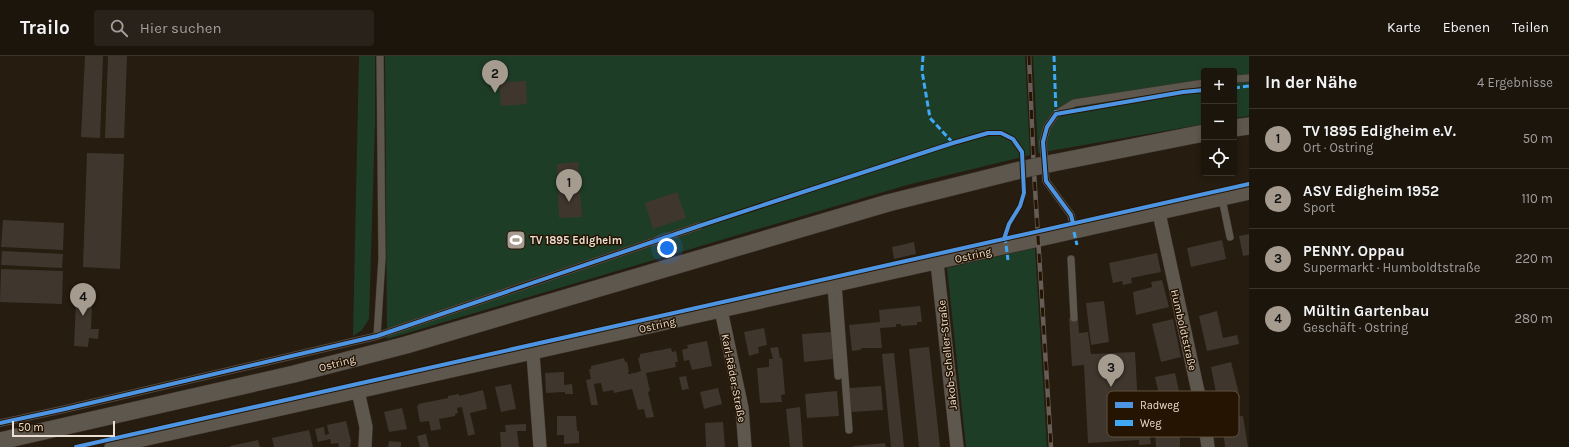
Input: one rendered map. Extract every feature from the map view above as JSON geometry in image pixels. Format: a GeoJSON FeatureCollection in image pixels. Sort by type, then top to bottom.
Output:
{"type":"FeatureCollection","features":[{"type":"Feature","properties":{"kind":"street"},"geometry":{"type":"LineString","coordinates":[[1237,128],[1249,126]]}},
{"type":"Feature","properties":{"kind":"street","name":"Ostring"},"geometry":{"type":"LineString","coordinates":[[0,441],[286,376],[406,345],[888,203],[1016,171],[1201,134]]}},
{"type":"Feature","properties":{"kind":"street","name":"Ostring"},"geometry":{"type":"LineString","coordinates":[[111,447],[1249,193]]}},
{"type":"Feature","properties":{"kind":"street","name":"Humboldtstraße"},"geometry":{"type":"LineString","coordinates":[[1158,213],[1198,391]]}},
{"type":"Feature","properties":{"kind":"street","name":"Jakob-Scheller-Straße"},"geometry":{"type":"LineString","coordinates":[[938,263],[957,447]]}},
{"type":"Feature","properties":{"kind":"street","name":"Karl-Räder-Straße"},"geometry":{"type":"LineString","coordinates":[[720,310],[742,408],[744,447]]}},
{"type":"Feature","properties":{"kind":"street"},"geometry":{"type":"LineString","coordinates":[[533,354],[540,447]]}},
{"type":"Feature","properties":{"kind":"street"},"geometry":{"type":"LineString","coordinates":[[358,391],[366,427],[365,447]]}},
{"type":"Feature","properties":{"kind":"street","name":"Humboldtstraße"},"geometry":{"type":"LineString","coordinates":[[1207,437],[1208,447]]}},
{"type":"Feature","properties":{"kind":"lane"},"geometry":{"type":"LineString","coordinates":[[377,336],[382,258],[380,56]]}},
{"type":"Feature","properties":{"kind":"lane"},"geometry":{"type":"LineString","coordinates":[[1237,79],[1249,78]]}},
{"type":"Feature","properties":{"kind":"lane"},"geometry":{"type":"LineString","coordinates":[[1074,232],[1071,215],[1046,181],[1043,142],[1047,127],[1056,114],[1074,103],[1180,85],[1201,83]]}},
{"type":"Feature","properties":{"kind":"lane"},"geometry":{"type":"LineString","coordinates":[[1222,199],[1230,237]]}},
{"type":"Feature","properties":{"kind":"lane"},"geometry":{"type":"LineString","coordinates":[[0,423],[65,410],[377,336],[699,226]]}},
{"type":"Feature","properties":{"kind":"lane"},"geometry":{"type":"LineString","coordinates":[[1071,258],[1074,318]]}},
{"type":"Feature","properties":{"kind":"lane"},"geometry":{"type":"LineString","coordinates":[[835,286],[838,376]]}},
{"type":"Feature","properties":{"kind":"lane"},"geometry":{"type":"LineString","coordinates":[[835,286],[849,430]]}},
{"type":"Feature","properties":{"kind":"green space"},"geometry":{"type":"Polygon","coordinates":[[[359,56],[375,56],[375,124],[369,319],[362,330],[353,336],[359,56]]]}},
{"type":"Feature","properties":{"kind":"green space","name":"TV 1895 Edigheim"},"geometry":{"type":"Polygon","coordinates":[[[385,56],[1025,56],[1030,155],[907,185],[387,339],[385,56]]]}},
{"type":"Feature","properties":{"kind":"green space"},"geometry":{"type":"Polygon","coordinates":[[[1033,56],[1249,56],[1249,116],[1237,118],[1237,68],[1201,68],[1201,125],[1038,153],[1033,56]]]}},
{"type":"Feature","properties":{"kind":"green space"},"geometry":{"type":"Polygon","coordinates":[[[1035,248],[1047,447],[966,447],[947,268],[1035,248]]]}},
{"type":"Feature","properties":{"kind":"building"},"geometry":{"type":"Polygon","coordinates":[[[85,56],[103,56],[100,138],[81,137],[85,56]]]}},
{"type":"Feature","properties":{"kind":"building"},"geometry":{"type":"Polygon","coordinates":[[[108,56],[127,56],[124,138],[105,138],[108,56]]]}},
{"type":"Feature","properties":{"kind":"building"},"geometry":{"type":"Polygon","coordinates":[[[526,81],[527,104],[501,106],[499,82],[526,81]]]}},
{"type":"Feature","properties":{"kind":"building"},"geometry":{"type":"Polygon","coordinates":[[[87,153],[124,154],[120,269],[83,267],[87,153]]]}},
{"type":"Feature","properties":{"kind":"building"},"geometry":{"type":"Polygon","coordinates":[[[578,162],[582,217],[559,218],[557,164],[578,162]]]}},
{"type":"Feature","properties":{"kind":"building"},"geometry":{"type":"Polygon","coordinates":[[[677,192],[686,218],[653,229],[645,203],[677,192]]]}},
{"type":"Feature","properties":{"kind":"building"},"geometry":{"type":"Polygon","coordinates":[[[3,220],[64,223],[63,250],[1,247],[3,220]]]}},
{"type":"Feature","properties":{"kind":"building"},"geometry":{"type":"Polygon","coordinates":[[[1249,234],[1249,255],[1243,256],[1239,236],[1249,234]]]}},
{"type":"Feature","properties":{"kind":"building"},"geometry":{"type":"Polygon","coordinates":[[[1222,240],[1226,259],[1191,267],[1187,248],[1222,240]]]}},
{"type":"Feature","properties":{"kind":"building"},"geometry":{"type":"Polygon","coordinates":[[[914,242],[916,254],[894,259],[892,247],[914,242]]]}},
{"type":"Feature","properties":{"kind":"building"},"geometry":{"type":"Polygon","coordinates":[[[2,251],[63,254],[62,268],[1,265],[2,251]]]}},
{"type":"Feature","properties":{"kind":"building"},"geometry":{"type":"Polygon","coordinates":[[[1157,253],[1161,272],[1131,278],[1132,283],[1123,285],[1122,281],[1113,283],[1109,263],[1157,253]]]}},
{"type":"Feature","properties":{"kind":"building"},"geometry":{"type":"Polygon","coordinates":[[[1,269],[63,271],[62,304],[0,302],[1,269]]]}},
{"type":"Feature","properties":{"kind":"building"},"geometry":{"type":"Polygon","coordinates":[[[1162,280],[1169,307],[1136,315],[1133,292],[1152,287],[1151,282],[1162,280]]]}},
{"type":"Feature","properties":{"kind":"building"},"geometry":{"type":"Polygon","coordinates":[[[1104,301],[1109,342],[1091,345],[1086,303],[1104,301]]]}},
{"type":"Feature","properties":{"kind":"building"},"geometry":{"type":"Polygon","coordinates":[[[76,303],[92,304],[91,329],[99,329],[98,339],[89,338],[88,347],[74,346],[76,303]]]}},
{"type":"Feature","properties":{"kind":"building"},"geometry":{"type":"Polygon","coordinates":[[[920,306],[922,322],[917,322],[917,325],[901,326],[901,324],[896,324],[896,327],[880,328],[882,348],[862,348],[860,350],[852,351],[849,325],[880,322],[879,310],[920,306]]]}},
{"type":"Feature","properties":{"kind":"building"},"geometry":{"type":"Polygon","coordinates":[[[1217,311],[1223,338],[1237,335],[1239,344],[1207,351],[1199,316],[1217,311]]]}},
{"type":"Feature","properties":{"kind":"building"},"geometry":{"type":"Polygon","coordinates":[[[1069,318],[1078,318],[1079,333],[1088,332],[1091,354],[1135,352],[1137,391],[1107,391],[1107,437],[1150,437],[1151,444],[1139,445],[1139,440],[1088,443],[1084,365],[1072,366],[1069,318]]]}},
{"type":"Feature","properties":{"kind":"building"},"geometry":{"type":"Polygon","coordinates":[[[1173,319],[1181,357],[1161,362],[1152,324],[1173,319]]]}},
{"type":"Feature","properties":{"kind":"building"},"geometry":{"type":"Polygon","coordinates":[[[764,328],[767,345],[758,347],[759,353],[749,356],[744,332],[764,328]]]}},
{"type":"Feature","properties":{"kind":"building"},"geometry":{"type":"Polygon","coordinates":[[[831,332],[833,359],[804,362],[802,334],[831,332]]]}},
{"type":"Feature","properties":{"kind":"building"},"geometry":{"type":"Polygon","coordinates":[[[707,341],[712,366],[692,370],[689,360],[684,361],[682,350],[688,348],[687,345],[707,341]]]}},
{"type":"Feature","properties":{"kind":"building"},"geometry":{"type":"Polygon","coordinates":[[[778,347],[780,358],[782,358],[785,394],[781,395],[782,402],[760,403],[757,368],[769,367],[769,359],[773,359],[770,348],[778,347]]]}},
{"type":"Feature","properties":{"kind":"building"},"geometry":{"type":"Polygon","coordinates":[[[929,347],[940,447],[919,447],[909,349],[929,347]]]}},
{"type":"Feature","properties":{"kind":"building"},"geometry":{"type":"Polygon","coordinates":[[[671,348],[672,352],[676,351],[678,362],[675,362],[676,367],[646,373],[650,391],[648,392],[654,417],[646,418],[644,409],[638,410],[632,389],[614,393],[613,390],[603,392],[601,383],[594,384],[598,405],[591,405],[586,380],[591,379],[589,369],[591,369],[591,366],[624,358],[625,362],[627,362],[628,374],[635,373],[641,371],[638,358],[640,357],[640,354],[671,348]]]}},
{"type":"Feature","properties":{"kind":"building"},"geometry":{"type":"Polygon","coordinates":[[[894,353],[904,447],[891,447],[882,354],[894,353]]]}},
{"type":"Feature","properties":{"kind":"building"},"geometry":{"type":"Polygon","coordinates":[[[1231,362],[1238,391],[1216,391],[1211,367],[1231,362]]]}},
{"type":"Feature","properties":{"kind":"building"},"geometry":{"type":"Polygon","coordinates":[[[564,372],[564,385],[572,384],[573,394],[565,394],[565,392],[546,393],[545,373],[564,372]]]}},
{"type":"Feature","properties":{"kind":"building"},"geometry":{"type":"Polygon","coordinates":[[[1175,373],[1179,391],[1158,391],[1155,377],[1175,373]]]}},
{"type":"Feature","properties":{"kind":"building"},"geometry":{"type":"Polygon","coordinates":[[[686,376],[689,389],[682,390],[679,377],[686,376]]]}},
{"type":"Feature","properties":{"kind":"building"},"geometry":{"type":"Polygon","coordinates":[[[511,384],[516,409],[501,412],[495,387],[511,384]]]}},
{"type":"Feature","properties":{"kind":"building"},"geometry":{"type":"Polygon","coordinates":[[[881,386],[883,410],[851,412],[849,388],[881,386]]]}},
{"type":"Feature","properties":{"kind":"building"},"geometry":{"type":"Polygon","coordinates":[[[718,388],[722,404],[704,409],[700,392],[718,388]]]}},
{"type":"Feature","properties":{"kind":"building"},"geometry":{"type":"Polygon","coordinates":[[[483,390],[487,409],[470,413],[475,434],[468,436],[462,407],[457,408],[458,413],[455,414],[455,416],[439,419],[441,429],[431,431],[429,421],[420,422],[417,406],[419,405],[418,404],[448,398],[448,396],[459,394],[459,396],[483,390]]]}},
{"type":"Feature","properties":{"kind":"building"},"geometry":{"type":"Polygon","coordinates":[[[837,391],[839,416],[807,418],[805,394],[837,391]]]}},
{"type":"Feature","properties":{"kind":"building"},"geometry":{"type":"Polygon","coordinates":[[[800,407],[803,447],[790,447],[786,409],[800,407]]]}},
{"type":"Feature","properties":{"kind":"building"},"geometry":{"type":"Polygon","coordinates":[[[402,408],[407,429],[389,432],[384,412],[402,408]]]}},
{"type":"Feature","properties":{"kind":"building"},"geometry":{"type":"Polygon","coordinates":[[[557,416],[576,416],[577,431],[579,431],[579,443],[564,444],[564,435],[557,435],[557,416]]]}},
{"type":"Feature","properties":{"kind":"building"},"geometry":{"type":"Polygon","coordinates":[[[1239,416],[1243,416],[1248,447],[1225,447],[1224,437],[1239,437],[1239,416]]]}},
{"type":"Feature","properties":{"kind":"building"},"geometry":{"type":"Polygon","coordinates":[[[346,421],[351,441],[350,447],[339,447],[338,443],[331,444],[330,439],[318,442],[315,429],[324,427],[325,435],[329,434],[327,425],[346,421]]]}},
{"type":"Feature","properties":{"kind":"building"},"geometry":{"type":"Polygon","coordinates":[[[723,422],[725,447],[706,447],[705,423],[723,422]]]}},
{"type":"Feature","properties":{"kind":"building"},"geometry":{"type":"Polygon","coordinates":[[[526,424],[526,431],[517,431],[519,447],[501,447],[500,432],[506,432],[505,425],[526,424]]]}},
{"type":"Feature","properties":{"kind":"building"},"geometry":{"type":"Polygon","coordinates":[[[309,430],[313,447],[274,447],[272,438],[309,430]]]}},
{"type":"Feature","properties":{"kind":"building"},"geometry":{"type":"Polygon","coordinates":[[[426,434],[429,447],[420,447],[417,436],[426,434]]]}},
{"type":"Feature","properties":{"kind":"building"},"geometry":{"type":"Polygon","coordinates":[[[1155,437],[1180,437],[1180,447],[1156,447],[1155,437]]]}},
{"type":"Feature","properties":{"kind":"building"},"geometry":{"type":"Polygon","coordinates":[[[258,440],[260,447],[230,447],[230,446],[258,440]]]}},
{"type":"Feature","properties":{"kind":"building"},"geometry":{"type":"Polygon","coordinates":[[[389,441],[401,442],[401,447],[388,447],[389,441]]]}},
{"type":"Feature","properties":{"kind":"building"},"geometry":{"type":"Polygon","coordinates":[[[885,443],[886,447],[853,447],[853,446],[885,443]]]}},
{"type":"Feature","properties":{"kind":"railway"},"geometry":{"type":"LineString","coordinates":[[1029,56],[1034,172],[1051,447]]}},
{"type":"Feature","properties":{"kind":"marked path"},"geometry":{"type":"LineString","coordinates":[[923,56],[922,71],[930,118],[953,143]]}},
{"type":"Feature","properties":{"kind":"marked path"},"geometry":{"type":"LineString","coordinates":[[1054,56],[1056,114],[1058,114]]}},
{"type":"Feature","properties":{"kind":"marked path"},"geometry":{"type":"LineString","coordinates":[[1237,88],[1249,86]]}},
{"type":"Feature","properties":{"kind":"marked path"},"geometry":{"type":"LineString","coordinates":[[1074,232],[1077,245]]}},
{"type":"Feature","properties":{"kind":"marked path"},"geometry":{"type":"LineString","coordinates":[[1005,237],[1008,260]]}},
{"type":"Feature","properties":{"kind":"cycle path"},"geometry":{"type":"LineString","coordinates":[[1073,223],[1071,215],[1046,181],[1043,142],[1047,127],[1056,114],[1183,92],[1201,90]]}},
{"type":"Feature","properties":{"kind":"cycle path"},"geometry":{"type":"LineString","coordinates":[[0,423],[377,336],[699,226],[953,143],[988,133],[1001,133],[1013,139],[1022,152],[1024,193],[1020,206],[1009,224],[1004,239]]}},
{"type":"Feature","properties":{"kind":"cycle path"},"geometry":{"type":"LineString","coordinates":[[76,447],[1249,184]]}},
{"type":"Feature","properties":{"kind":"place","name":"ASV Edigheim 1952"},"geometry":{"type":"Point","coordinates":[495,93]}},
{"type":"Feature","properties":{"kind":"place","name":"TV 1895 Edigheim e.V."},"geometry":{"type":"Point","coordinates":[569,202]}},
{"type":"Feature","properties":{"kind":"place","name":"TV 1895 Edigheim"},"geometry":{"type":"Point","coordinates":[516,240]}},
{"type":"Feature","properties":{"kind":"place","name":"Mültin Gartenbau"},"geometry":{"type":"Point","coordinates":[83,316]}},
{"type":"Feature","properties":{"kind":"place","name":"PENNY. Oppau"},"geometry":{"type":"Point","coordinates":[1111,387]}}]}
